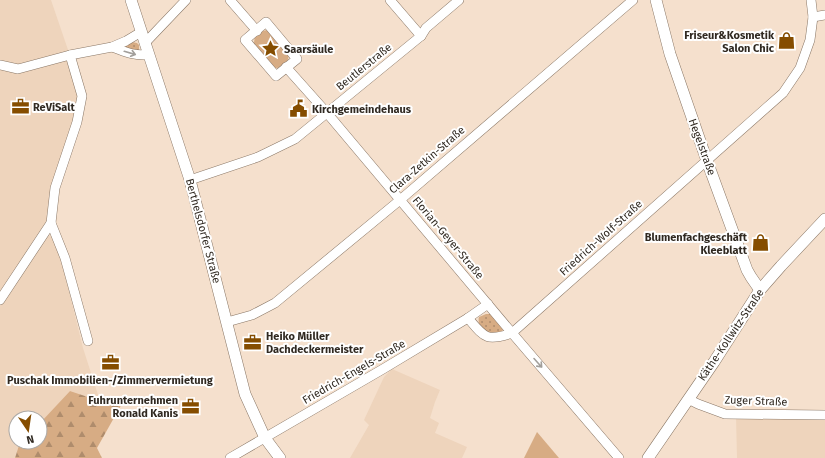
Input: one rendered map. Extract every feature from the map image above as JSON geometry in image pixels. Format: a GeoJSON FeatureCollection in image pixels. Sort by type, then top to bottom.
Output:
{"type":"FeatureCollection","features":[{"type":"Feature","properties":{"kind":"street","name":"Berthelsdorfer Straße"},"geometry":{"type":"LineString","coordinates":[[131,0],[190,180],[245,394],[265,438],[280,458]]}},
{"type":"Feature","properties":{"kind":"street"},"geometry":{"type":"LineString","coordinates":[[112,47],[141,55],[145,43],[186,0]]}},
{"type":"Feature","properties":{"kind":"street"},"geometry":{"type":"LineString","coordinates":[[230,0],[257,31]]}},
{"type":"Feature","properties":{"kind":"street"},"geometry":{"type":"LineString","coordinates":[[390,0],[421,36]]}},
{"type":"Feature","properties":{"kind":"street","name":"Beutlerstraße"},"geometry":{"type":"LineString","coordinates":[[190,180],[258,157],[295,139],[421,36],[426,28],[459,0]]}},
{"type":"Feature","properties":{"kind":"street","name":"Clara-Zetkin-Straße"},"geometry":{"type":"LineString","coordinates":[[227,322],[252,315],[276,303],[400,200],[633,0]]}},
{"type":"Feature","properties":{"kind":"street","name":"Hegelstraße"},"geometry":{"type":"LineString","coordinates":[[656,0],[670,54],[707,161],[748,270],[756,286],[760,290]]}},
{"type":"Feature","properties":{"kind":"street","name":"Friedrich-Wolf-Straße"},"geometry":{"type":"LineString","coordinates":[[512,333],[784,93],[800,68],[810,40],[813,17],[811,0]]}},
{"type":"Feature","properties":{"kind":"street"},"geometry":{"type":"LineString","coordinates":[[813,17],[825,15]]}},
{"type":"Feature","properties":{"kind":"street"},"geometry":{"type":"LineString","coordinates":[[266,22],[297,59],[276,76],[245,40],[257,31],[266,22]]}},
{"type":"Feature","properties":{"kind":"street"},"geometry":{"type":"LineString","coordinates":[[0,65],[18,69],[70,55],[112,47],[126,41],[145,43]]}},
{"type":"Feature","properties":{"kind":"street"},"geometry":{"type":"LineString","coordinates":[[0,300],[51,223],[55,188],[77,122],[82,96],[70,55]]}},
{"type":"Feature","properties":{"kind":"street","name":"Florian-Geyer-Straße"},"geometry":{"type":"LineString","coordinates":[[286,68],[327,113],[619,458]]}},
{"type":"Feature","properties":{"kind":"street","name":"Käthe-Kollwitz-Straße"},"geometry":{"type":"LineString","coordinates":[[648,458],[714,362],[760,290],[825,219]]}},
{"type":"Feature","properties":{"kind":"street"},"geometry":{"type":"LineString","coordinates":[[51,223],[65,258],[88,341]]}},
{"type":"Feature","properties":{"kind":"street","name":"Friedrich-Engels-Straße"},"geometry":{"type":"LineString","coordinates":[[230,458],[383,370],[468,318],[488,304]]}},
{"type":"Feature","properties":{"kind":"street"},"geometry":{"type":"LineString","coordinates":[[468,318],[481,334],[487,337],[501,337],[512,333]]}},
{"type":"Feature","properties":{"kind":"street","name":"Zuger Straße"},"geometry":{"type":"LineString","coordinates":[[688,398],[698,404],[725,414],[825,415]]}},
{"type":"Feature","properties":{"kind":"shaded area"},"geometry":{"type":"Polygon","coordinates":[[[0,0],[51,0],[79,82],[78,103],[45,234],[53,237],[62,263],[83,348],[100,401],[70,391],[48,414],[48,410],[8,410],[8,450],[18,450],[15,458],[0,458],[0,0]]]}},
{"type":"Feature","properties":{"kind":"shaded area"},"geometry":{"type":"Polygon","coordinates":[[[392,369],[440,390],[430,418],[439,423],[435,433],[467,447],[462,458],[350,458],[369,425],[364,420],[384,377],[392,369]]]}},
{"type":"Feature","properties":{"kind":"shaded area"},"geometry":{"type":"Polygon","coordinates":[[[736,417],[825,417],[825,458],[737,458],[736,417]]]}},
{"type":"Feature","properties":{"kind":"green space"},"geometry":{"type":"Polygon","coordinates":[[[268,30],[289,53],[288,60],[285,65],[277,68],[273,68],[254,44],[256,35],[262,31],[268,30]]]}},
{"type":"Feature","properties":{"kind":"green space"},"geometry":{"type":"Polygon","coordinates":[[[132,42],[139,45],[138,51],[117,47],[132,42]]]}},
{"type":"Feature","properties":{"kind":"green space"},"geometry":{"type":"Polygon","coordinates":[[[486,314],[492,314],[503,329],[502,332],[488,334],[482,328],[479,324],[479,317],[486,314]]]}},
{"type":"Feature","properties":{"kind":"green space"},"geometry":{"type":"Polygon","coordinates":[[[70,391],[100,401],[124,400],[97,448],[102,458],[15,458],[18,450],[48,450],[48,414],[70,391]]]}},
{"type":"Feature","properties":{"kind":"green space"},"geometry":{"type":"Polygon","coordinates":[[[537,432],[559,458],[524,458],[537,432]]]}},
{"type":"Feature","properties":{"kind":"place","name":"Friseur&Kosmetik Salon Chic"},"geometry":{"type":"Point","coordinates":[787,41]}},
{"type":"Feature","properties":{"kind":"place","name":"Saarsäule"},"geometry":{"type":"Point","coordinates":[271,49]}},
{"type":"Feature","properties":{"kind":"place","name":"ReViSalt"},"geometry":{"type":"Point","coordinates":[20,107]}},
{"type":"Feature","properties":{"kind":"place","name":"Kirchgemeindehaus"},"geometry":{"type":"Point","coordinates":[299,109]}},
{"type":"Feature","properties":{"kind":"place","name":"Blumenfachgeschäft Kleeblatt"},"geometry":{"type":"Point","coordinates":[760,243]}},
{"type":"Feature","properties":{"kind":"place","name":"Heiko Müller Dachdeckermeister"},"geometry":{"type":"Point","coordinates":[253,342]}},
{"type":"Feature","properties":{"kind":"place","name":"Puschak Immobilien-/Zimmervermietung"},"geometry":{"type":"Point","coordinates":[110,362]}},
{"type":"Feature","properties":{"kind":"place","name":"Fuhrunternehmen Ronald Kanis"},"geometry":{"type":"Point","coordinates":[191,406]}}]}
